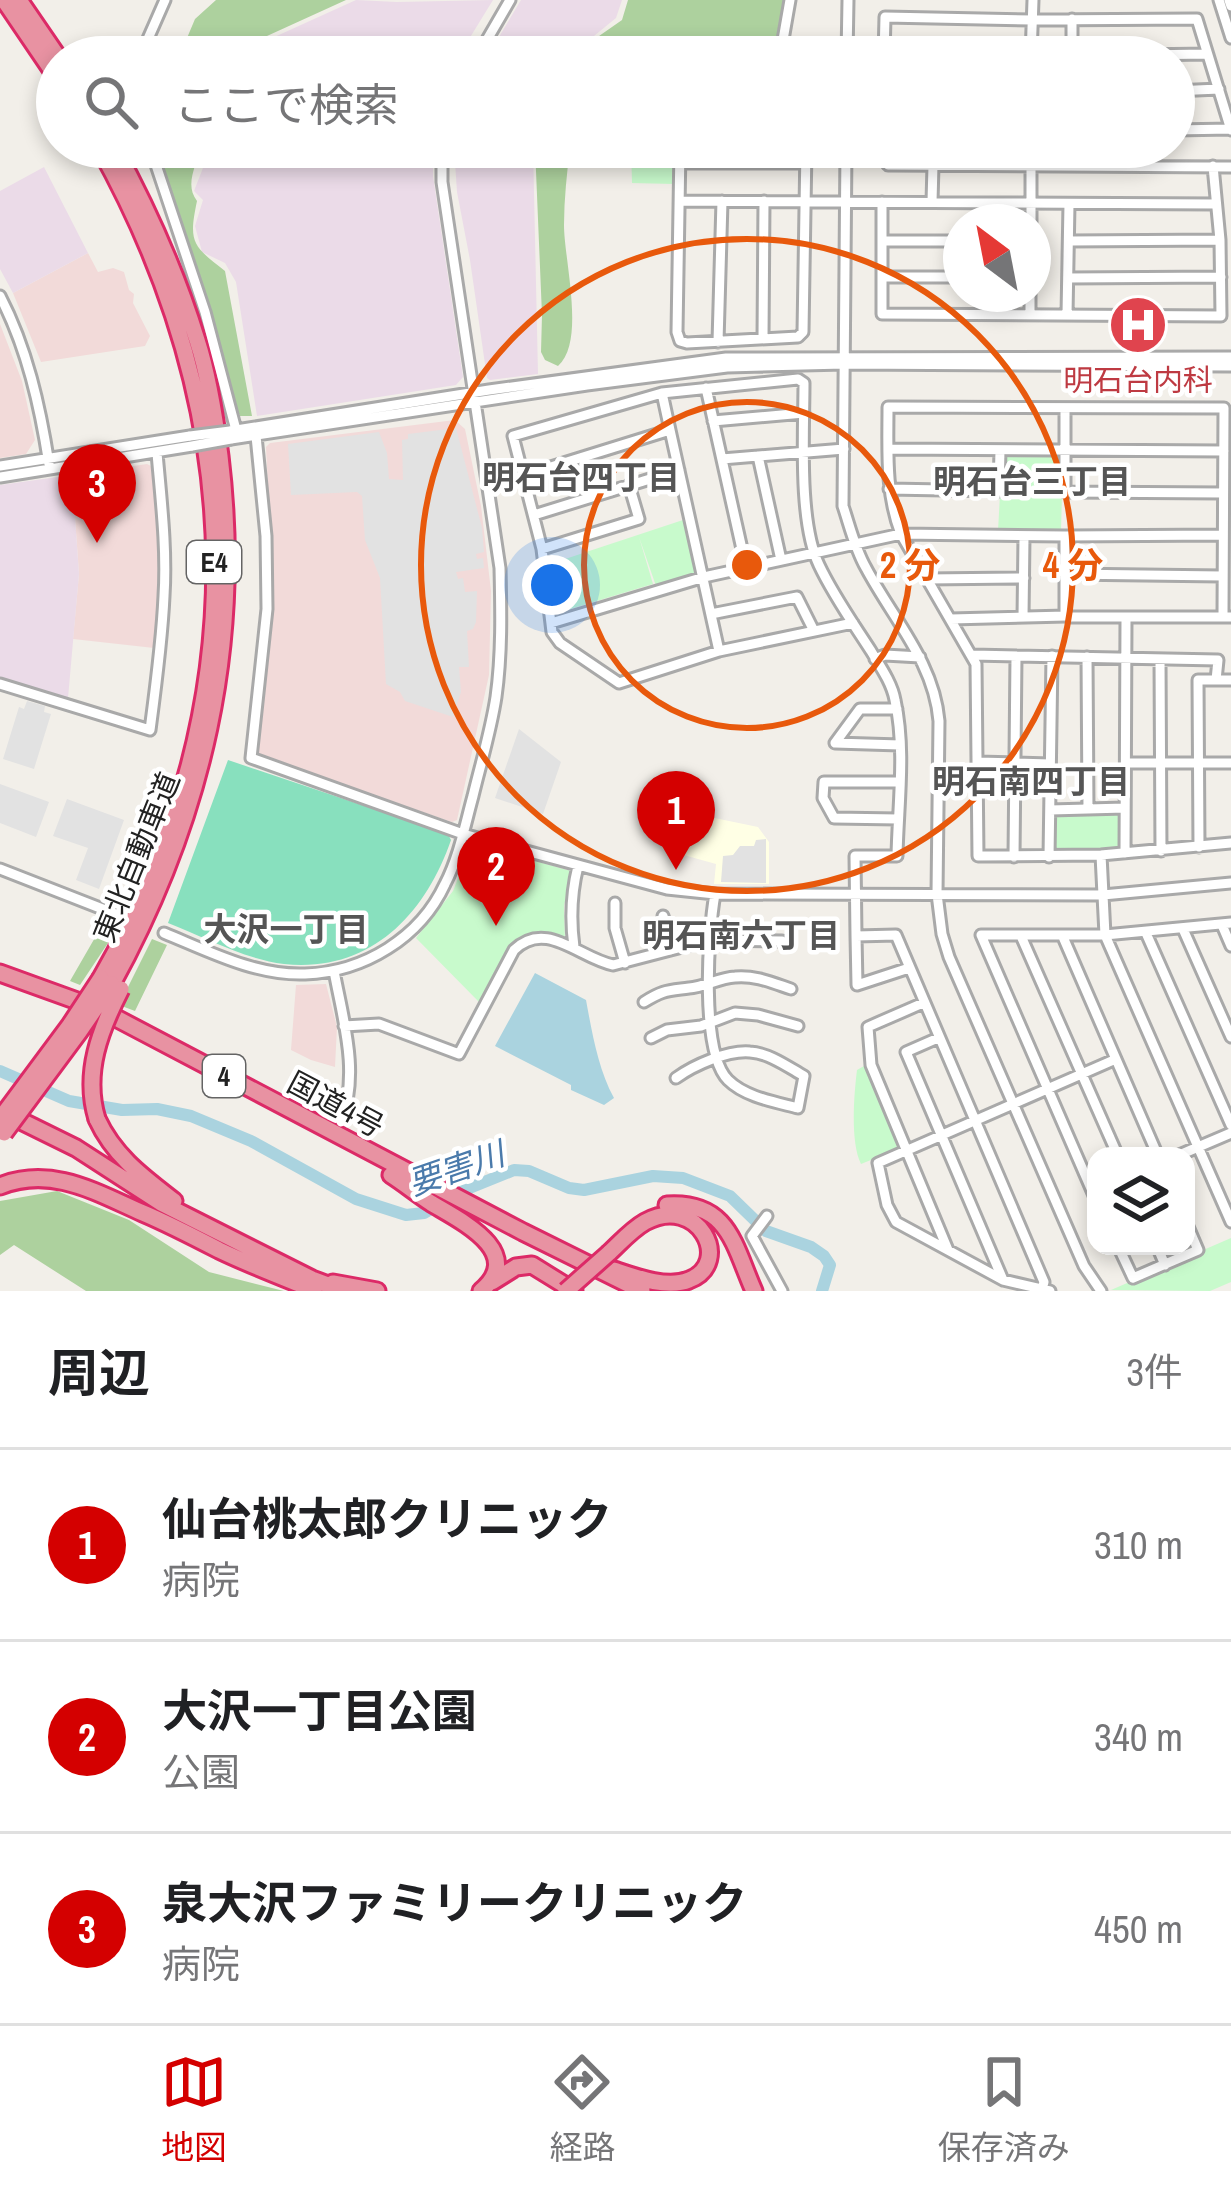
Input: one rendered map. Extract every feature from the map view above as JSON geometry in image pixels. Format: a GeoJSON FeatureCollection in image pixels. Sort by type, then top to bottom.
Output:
{"type":"FeatureCollection","features":[{"type":"Feature","properties":{"kind":"highway"},"geometry":{"type":"LineString","coordinates":[[4,0],[36,47]]}},
{"type":"Feature","properties":{"kind":"highway"},"geometry":{"type":"LineString","coordinates":[[19,0],[44,36]]}},
{"type":"Feature","properties":{"kind":"highway","name":"東北自動車道"},"geometry":{"type":"LineString","coordinates":[[1,1122],[33,1073],[111,984],[125,936],[168,837],[191,760],[210,656],[214,545],[202,421],[185,346],[143,231],[110,168]]}},
{"type":"Feature","properties":{"kind":"highway","name":"東北自動車道"},"geometry":{"type":"LineString","coordinates":[[1,1122],[80,1032],[111,984],[157,893],[186,820],[207,745],[221,657],[226,504],[215,420],[198,343],[154,224],[125,168]]}},
{"type":"Feature","properties":{"kind":"highway","name":"国道4号"},"geometry":{"type":"LineString","coordinates":[[0,974],[116,1018],[356,1145],[443,1200],[523,1232],[642,1291]]}},
{"type":"Feature","properties":{"kind":"highway","name":"国道4号"},"geometry":{"type":"LineString","coordinates":[[0,983],[120,1031],[618,1291]]}},
{"type":"Feature","properties":{"kind":"highway"},"geometry":{"type":"LineString","coordinates":[[111,984],[91,1078],[97,1119],[113,1148],[135,1172],[200,1222]]}},
{"type":"Feature","properties":{"kind":"highway"},"geometry":{"type":"LineString","coordinates":[[1,1122],[67,1152],[149,1205],[162,1220]]}},
{"type":"Feature","properties":{"kind":"highway"},"geometry":{"type":"LineString","coordinates":[[1,1122],[37,1126],[160,1203],[314,1285],[377,1291]]}},
{"type":"Feature","properties":{"kind":"highway"},"geometry":{"type":"LineString","coordinates":[[318,1125],[341,1122],[356,1145]]}},
{"type":"Feature","properties":{"kind":"highway"},"geometry":{"type":"LineString","coordinates":[[0,1186],[34,1179],[102,1192],[223,1252],[344,1291]]}},
{"type":"Feature","properties":{"kind":"highway"},"geometry":{"type":"LineString","coordinates":[[443,1200],[489,1243],[496,1264],[485,1287]]}},
{"type":"Feature","properties":{"kind":"highway"},"geometry":{"type":"LineString","coordinates":[[485,1287],[516,1267],[532,1265],[562,1290],[636,1218],[676,1204],[700,1209],[722,1223],[754,1291]]}},
{"type":"Feature","properties":{"kind":"highway"},"geometry":{"type":"LineString","coordinates":[[523,1232],[621,1272],[675,1282],[687,1281],[701,1271],[708,1241],[692,1220],[665,1215],[645,1222],[605,1251]]}},
{"type":"Feature","properties":{"kind":"street"},"geometry":{"type":"LineString","coordinates":[[149,36],[165,0]]}},
{"type":"Feature","properties":{"kind":"street"},"geometry":{"type":"LineString","coordinates":[[489,36],[510,0]]}},
{"type":"Feature","properties":{"kind":"street"},"geometry":{"type":"LineString","coordinates":[[784,36],[790,0]]}},
{"type":"Feature","properties":{"kind":"street"},"geometry":{"type":"LineString","coordinates":[[847,36],[848,0]]}},
{"type":"Feature","properties":{"kind":"street"},"geometry":{"type":"LineString","coordinates":[[1032,36],[1033,0]]}},
{"type":"Feature","properties":{"kind":"street"},"geometry":{"type":"LineString","coordinates":[[1220,0],[1231,38]]}},
{"type":"Feature","properties":{"kind":"street"},"geometry":{"type":"LineString","coordinates":[[884,36],[885,17],[1197,19],[1231,129],[1195,130]]}},
{"type":"Feature","properties":{"kind":"street"},"geometry":{"type":"LineString","coordinates":[[1072,19],[1072,36]]}},
{"type":"Feature","properties":{"kind":"street"},"geometry":{"type":"LineString","coordinates":[[1195,54],[1207,54]]}},
{"type":"Feature","properties":{"kind":"street"},"geometry":{"type":"LineString","coordinates":[[1195,91],[1219,89]]}},
{"type":"Feature","properties":{"kind":"street"},"geometry":{"type":"LineString","coordinates":[[1195,166],[1231,167]]}},
{"type":"Feature","properties":{"kind":"street"},"geometry":{"type":"LineString","coordinates":[[882,202],[882,314],[1221,316],[1213,166]]}},
{"type":"Feature","properties":{"kind":"street"},"geometry":{"type":"LineString","coordinates":[[157,168],[205,312],[232,434]]}},
{"type":"Feature","properties":{"kind":"street"},"geometry":{"type":"LineString","coordinates":[[164,934],[260,969],[302,974],[334,970],[377,955],[417,926],[446,884],[496,698],[502,630],[500,568],[442,168]]}},
{"type":"Feature","properties":{"kind":"street"},"geometry":{"type":"LineString","coordinates":[[680,168],[677,332],[687,344],[798,338],[803,332],[806,168]]}},
{"type":"Feature","properties":{"kind":"street"},"geometry":{"type":"LineString","coordinates":[[846,168],[843,506],[854,544],[920,657],[936,696],[938,894],[949,957],[1093,1289]]}},
{"type":"Feature","properties":{"kind":"street"},"geometry":{"type":"LineString","coordinates":[[932,202],[933,168]]}},
{"type":"Feature","properties":{"kind":"street"},"geometry":{"type":"LineString","coordinates":[[1031,168],[1031,203]]}},
{"type":"Feature","properties":{"kind":"street"},"geometry":{"type":"LineString","coordinates":[[680,201],[1216,204]]}},
{"type":"Feature","properties":{"kind":"street"},"geometry":{"type":"LineString","coordinates":[[718,341],[722,201]]}},
{"type":"Feature","properties":{"kind":"street"},"geometry":{"type":"LineString","coordinates":[[763,340],[764,201]]}},
{"type":"Feature","properties":{"kind":"street"},"geometry":{"type":"LineString","coordinates":[[1066,315],[1069,204]]}},
{"type":"Feature","properties":{"kind":"street"},"geometry":{"type":"LineString","coordinates":[[1069,241],[1220,240]]}},
{"type":"Feature","properties":{"kind":"street"},"geometry":{"type":"LineString","coordinates":[[882,241],[943,241]]}},
{"type":"Feature","properties":{"kind":"street"},"geometry":{"type":"LineString","coordinates":[[882,277],[943,277]]}},
{"type":"Feature","properties":{"kind":"street"},"geometry":{"type":"LineString","coordinates":[[1068,278],[1221,277]]}},
{"type":"Feature","properties":{"kind":"street"},"geometry":{"type":"LineString","coordinates":[[0,296],[37,396],[49,464]]}},
{"type":"Feature","properties":{"kind":"street"},"geometry":{"type":"LineString","coordinates":[[0,476],[49,464],[476,397],[727,367],[844,360],[1231,362]]}},
{"type":"Feature","properties":{"kind":"street"},"geometry":{"type":"LineString","coordinates":[[853,623],[719,651],[619,683],[560,643],[552,632],[542,549],[513,436],[662,393],[798,379],[804,383],[804,476],[814,553],[892,688],[897,709],[897,856],[855,856],[857,985],[909,968]]}},
{"type":"Feature","properties":{"kind":"street"},"geometry":{"type":"LineString","coordinates":[[706,388],[746,568]]}},
{"type":"Feature","properties":{"kind":"street"},"geometry":{"type":"LineString","coordinates":[[662,393],[719,651]]}},
{"type":"Feature","properties":{"kind":"street"},"geometry":{"type":"LineString","coordinates":[[232,434],[256,436],[476,397]]}},
{"type":"Feature","properties":{"kind":"street"},"geometry":{"type":"LineString","coordinates":[[951,619],[1227,617],[1222,576],[1224,408],[888,407],[888,449],[889,490],[901,534],[976,664],[978,856],[1101,855],[1231,843]]}},
{"type":"Feature","properties":{"kind":"street"},"geometry":{"type":"LineString","coordinates":[[1065,408],[1065,492],[1223,493]]}},
{"type":"Feature","properties":{"kind":"street"},"geometry":{"type":"LineString","coordinates":[[713,421],[804,413]]}},
{"type":"Feature","properties":{"kind":"street"},"geometry":{"type":"LineString","coordinates":[[525,475],[670,430]]}},
{"type":"Feature","properties":{"kind":"street"},"geometry":{"type":"LineString","coordinates":[[256,436],[266,536],[267,609],[251,758],[463,834],[667,889],[715,894],[1103,896],[1231,883]]}},
{"type":"Feature","properties":{"kind":"street"},"geometry":{"type":"LineString","coordinates":[[0,466],[157,452],[191,441]]}},
{"type":"Feature","properties":{"kind":"street"},"geometry":{"type":"LineString","coordinates":[[722,459],[844,449]]}},
{"type":"Feature","properties":{"kind":"street"},"geometry":{"type":"LineString","coordinates":[[888,449],[1224,451]]}},
{"type":"Feature","properties":{"kind":"street"},"geometry":{"type":"LineString","coordinates":[[889,490],[999,491],[1000,450]]}},
{"type":"Feature","properties":{"kind":"street"},"geometry":{"type":"LineString","coordinates":[[0,684],[150,730],[165,595],[157,452]]}},
{"type":"Feature","properties":{"kind":"street"},"geometry":{"type":"LineString","coordinates":[[758,456],[781,560]]}},
{"type":"Feature","properties":{"kind":"street"},"geometry":{"type":"LineString","coordinates":[[534,515],[679,470]]}},
{"type":"Feature","properties":{"kind":"street"},"geometry":{"type":"LineString","coordinates":[[542,549],[639,519],[629,485]]}},
{"type":"Feature","properties":{"kind":"street"},"geometry":{"type":"LineString","coordinates":[[551,623],[704,577],[901,534],[1223,536]]}},
{"type":"Feature","properties":{"kind":"street"},"geometry":{"type":"LineString","coordinates":[[1065,536],[1066,616]]}},
{"type":"Feature","properties":{"kind":"street"},"geometry":{"type":"LineString","coordinates":[[1023,617],[1024,537]]}},
{"type":"Feature","properties":{"kind":"street"},"geometry":{"type":"LineString","coordinates":[[1066,574],[1222,576]]}},
{"type":"Feature","properties":{"kind":"street"},"geometry":{"type":"LineString","coordinates":[[926,579],[1024,578]]}},
{"type":"Feature","properties":{"kind":"street"},"geometry":{"type":"LineString","coordinates":[[711,614],[796,597],[814,631]]}},
{"type":"Feature","properties":{"kind":"street"},"geometry":{"type":"LineString","coordinates":[[1125,853],[1126,618]]}},
{"type":"Feature","properties":{"kind":"street"},"geometry":{"type":"LineString","coordinates":[[972,655],[1218,660],[1216,680]]}},
{"type":"Feature","properties":{"kind":"street"},"geometry":{"type":"LineString","coordinates":[[1014,856],[1016,656]]}},
{"type":"Feature","properties":{"kind":"street"},"geometry":{"type":"LineString","coordinates":[[1049,857],[1052,656]]}},
{"type":"Feature","properties":{"kind":"street"},"geometry":{"type":"LineString","coordinates":[[875,659],[920,657]]}},
{"type":"Feature","properties":{"kind":"street"},"geometry":{"type":"LineString","coordinates":[[1087,657],[1088,809]]}},
{"type":"Feature","properties":{"kind":"street"},"geometry":{"type":"LineString","coordinates":[[1160,658],[1161,850]]}},
{"type":"Feature","properties":{"kind":"street"},"geometry":{"type":"LineString","coordinates":[[1199,848],[1198,680],[1231,680]]}},
{"type":"Feature","properties":{"kind":"street"},"geometry":{"type":"LineString","coordinates":[[897,709],[860,710],[835,743],[900,745]]}},
{"type":"Feature","properties":{"kind":"street"},"geometry":{"type":"LineString","coordinates":[[978,762],[1050,764]]}},
{"type":"Feature","properties":{"kind":"street"},"geometry":{"type":"LineString","coordinates":[[1126,764],[1231,763]]}},
{"type":"Feature","properties":{"kind":"street"},"geometry":{"type":"LineString","coordinates":[[898,819],[834,818],[823,798],[824,782],[899,782]]}},
{"type":"Feature","properties":{"kind":"street"},"geometry":{"type":"LineString","coordinates":[[1050,810],[1125,808]]}},
{"type":"Feature","properties":{"kind":"street"},"geometry":{"type":"LineString","coordinates":[[1101,855],[1106,935],[1231,1222]]}},
{"type":"Feature","properties":{"kind":"street"},"geometry":{"type":"LineString","coordinates":[[574,947],[570,897],[578,866]]}},
{"type":"Feature","properties":{"kind":"street"},"geometry":{"type":"LineString","coordinates":[[2,874],[118,915]]}},
{"type":"Feature","properties":{"kind":"street"},"geometry":{"type":"LineString","coordinates":[[676,1078],[701,1063],[716,1059],[746,1051],[804,1076],[798,1108],[732,1084],[716,1059],[708,983],[715,894]]}},
{"type":"Feature","properties":{"kind":"street"},"geometry":{"type":"LineString","coordinates":[[615,903],[615,928],[625,963]]}},
{"type":"Feature","properties":{"kind":"street"},"geometry":{"type":"LineString","coordinates":[[662,916],[673,947]]}},
{"type":"Feature","properties":{"kind":"street"},"geometry":{"type":"LineString","coordinates":[[1087,1179],[981,935],[1063,937],[1226,924],[1231,946]]}},
{"type":"Feature","properties":{"kind":"street"},"geometry":{"type":"LineString","coordinates":[[1183,929],[1231,1037]]}},
{"type":"Feature","properties":{"kind":"street"},"geometry":{"type":"LineString","coordinates":[[1146,933],[1231,1129],[1195,1148]]}},
{"type":"Feature","properties":{"kind":"street"},"geometry":{"type":"LineString","coordinates":[[856,936],[896,935],[938,1039],[974,1121],[1044,1282],[1046,1290],[1003,1280],[896,1222],[887,1205],[878,1163],[907,1150],[942,1135],[974,1121],[1013,1104],[1048,1089],[1082,1074],[1116,1060]]}},
{"type":"Feature","properties":{"kind":"street"},"geometry":{"type":"LineString","coordinates":[[344,1026],[379,1024],[459,1054],[514,950],[540,936],[574,947],[599,962],[625,963],[709,940],[782,941]]}},
{"type":"Feature","properties":{"kind":"street"},"geometry":{"type":"LineString","coordinates":[[1021,936],[1114,1147]]}},
{"type":"Feature","properties":{"kind":"street"},"geometry":{"type":"LineString","coordinates":[[1063,937],[1154,1147]]}},
{"type":"Feature","properties":{"kind":"street"},"geometry":{"type":"LineString","coordinates":[[334,970],[351,1069],[341,1122]]}},
{"type":"Feature","properties":{"kind":"street"},"geometry":{"type":"LineString","coordinates":[[644,1002],[661,992],[733,977],[755,977],[791,989]]}},
{"type":"Feature","properties":{"kind":"street"},"geometry":{"type":"LineString","coordinates":[[923,1003],[868,1027],[872,1065],[948,1250]]}},
{"type":"Feature","properties":{"kind":"street"},"geometry":{"type":"LineString","coordinates":[[651,1038],[735,1013],[798,1026]]}},
{"type":"Feature","properties":{"kind":"street"},"geometry":{"type":"LineString","coordinates":[[938,1039],[906,1052],[1003,1280]]}},
{"type":"Feature","properties":{"kind":"street"},"geometry":{"type":"LineString","coordinates":[[763,1222],[752,1236],[782,1291]]}},
{"type":"Feature","properties":{"kind":"street"},"geometry":{"type":"LineString","coordinates":[[1122,1255],[1133,1278],[1187,1255]]}},
{"type":"Feature","properties":{"kind":"street"},"geometry":{"type":"LineString","coordinates":[[1160,1255],[1165,1265]]}},
{"type":"Feature","properties":{"kind":"shaded area"},"geometry":{"type":"Polygon","coordinates":[[[356,0],[493,0],[471,36],[277,36],[356,0]]]}},
{"type":"Feature","properties":{"kind":"shaded area"},"geometry":{"type":"Polygon","coordinates":[[[521,0],[622,0],[616,18],[594,36],[500,36],[521,0]]]}},
{"type":"Feature","properties":{"kind":"shaded area"},"geometry":{"type":"Polygon","coordinates":[[[45,168],[88,253],[13,293],[0,269],[0,191],[45,168]]]}},
{"type":"Feature","properties":{"kind":"shaded area"},"geometry":{"type":"Polygon","coordinates":[[[203,168],[433,168],[463,377],[456,385],[257,416],[236,282],[225,263],[202,252],[195,226],[203,200],[194,191],[203,168]]]}},
{"type":"Feature","properties":{"kind":"shaded area"},"geometry":{"type":"Polygon","coordinates":[[[455,168],[533,168],[538,374],[487,378],[455,168]]]}},
{"type":"Feature","properties":{"kind":"shaded area"},"geometry":{"type":"Polygon","coordinates":[[[88,253],[98,272],[113,268],[124,272],[150,336],[145,346],[41,362],[13,293],[88,253]]]}},
{"type":"Feature","properties":{"kind":"shaded area"},"geometry":{"type":"Polygon","coordinates":[[[0,324],[22,381],[35,440],[26,454],[0,458],[0,324]]]}},
{"type":"Feature","properties":{"kind":"shaded area"},"geometry":{"type":"Polygon","coordinates":[[[455,420],[465,429],[491,591],[489,675],[457,820],[452,822],[262,758],[257,751],[273,588],[266,447],[455,420]]]}},
{"type":"Feature","properties":{"kind":"shaded area"},"geometry":{"type":"Polygon","coordinates":[[[456,428],[482,528],[484,552],[476,554],[477,559],[483,558],[484,568],[456,572],[458,579],[463,578],[465,592],[477,591],[476,622],[467,631],[469,667],[459,667],[461,692],[453,717],[405,701],[386,684],[380,578],[365,540],[362,496],[357,492],[291,495],[288,444],[379,432],[389,479],[403,480],[402,440],[408,434],[456,428]]]}},
{"type":"Feature","properties":{"kind":"shaded area"},"geometry":{"type":"Polygon","coordinates":[[[151,466],[157,526],[154,648],[73,639],[79,574],[72,475],[151,466]]]}},
{"type":"Feature","properties":{"kind":"shaded area"},"geometry":{"type":"Polygon","coordinates":[[[72,475],[79,574],[68,698],[0,677],[0,485],[72,475]]]}},
{"type":"Feature","properties":{"kind":"shaded area"},"geometry":{"type":"Polygon","coordinates":[[[27,701],[45,706],[44,712],[51,714],[34,769],[3,759],[19,707],[24,709],[27,701]]]}},
{"type":"Feature","properties":{"kind":"shaded area"},"geometry":{"type":"Polygon","coordinates":[[[519,729],[561,762],[543,814],[495,798],[519,729]]]}},
{"type":"Feature","properties":{"kind":"shaded area"},"geometry":{"type":"Polygon","coordinates":[[[0,784],[49,802],[36,837],[0,823],[0,784]]]}},
{"type":"Feature","properties":{"kind":"shaded area"},"geometry":{"type":"Polygon","coordinates":[[[67,799],[124,820],[99,889],[76,880],[88,848],[53,836],[67,799]]]}},
{"type":"Feature","properties":{"kind":"shaded area"},"geometry":{"type":"Polygon","coordinates":[[[676,810],[758,827],[769,842],[769,884],[714,884],[716,864],[662,849],[676,810]]]}},
{"type":"Feature","properties":{"kind":"shaded area"},"geometry":{"type":"Polygon","coordinates":[[[766,839],[766,883],[721,882],[723,856],[766,839]]]}},
{"type":"Feature","properties":{"kind":"shaded area"},"geometry":{"type":"Polygon","coordinates":[[[326,984],[337,1027],[335,1067],[291,1050],[296,985],[326,984]]]}},
{"type":"Feature","properties":{"kind":"green space"},"geometry":{"type":"Polygon","coordinates":[[[216,0],[346,0],[267,36],[188,36],[195,19],[216,0]]]}},
{"type":"Feature","properties":{"kind":"green space"},"geometry":{"type":"Polygon","coordinates":[[[628,0],[785,0],[779,36],[599,36],[622,20],[628,0]]]}},
{"type":"Feature","properties":{"kind":"green space"},"geometry":{"type":"Polygon","coordinates":[[[162,168],[194,168],[193,235],[200,249],[225,271],[252,416],[240,416],[236,407],[210,308],[162,168]]]}},
{"type":"Feature","properties":{"kind":"green space"},"geometry":{"type":"Polygon","coordinates":[[[536,168],[568,168],[564,225],[572,320],[571,339],[558,366],[545,360],[541,352],[536,168]]]}},
{"type":"Feature","properties":{"kind":"green space"},"geometry":{"type":"Polygon","coordinates":[[[632,168],[674,168],[674,184],[632,183],[632,168]]]}},
{"type":"Feature","properties":{"kind":"green space"},"geometry":{"type":"Polygon","coordinates":[[[1006,453],[1059,453],[1063,457],[1061,531],[998,531],[1006,453]]]}},
{"type":"Feature","properties":{"kind":"green space"},"geometry":{"type":"Polygon","coordinates":[[[686,519],[697,575],[656,586],[639,537],[653,584],[557,613],[553,610],[550,564],[686,519]]]}},
{"type":"Feature","properties":{"kind":"green space"},"geometry":{"type":"Polygon","coordinates":[[[228,760],[448,834],[451,840],[440,867],[409,915],[368,948],[315,964],[254,957],[168,923],[228,760]]]}},
{"type":"Feature","properties":{"kind":"green space"},"geometry":{"type":"Polygon","coordinates":[[[1114,811],[1119,815],[1115,849],[1056,850],[1052,831],[1057,813],[1114,811]]]}},
{"type":"Feature","properties":{"kind":"green space"},"geometry":{"type":"Polygon","coordinates":[[[478,845],[571,871],[564,906],[565,941],[531,937],[519,941],[502,959],[479,1002],[416,938],[453,891],[470,848],[478,845]]]}},
{"type":"Feature","properties":{"kind":"green space"},"geometry":{"type":"Polygon","coordinates":[[[104,922],[118,928],[80,985],[70,981],[104,922]]]}},
{"type":"Feature","properties":{"kind":"green space"},"geometry":{"type":"Polygon","coordinates":[[[152,939],[167,945],[135,1011],[119,1005],[152,939]]]}},
{"type":"Feature","properties":{"kind":"green space"},"geometry":{"type":"Polygon","coordinates":[[[864,1066],[899,1142],[898,1149],[861,1164],[854,1104],[857,1070],[864,1066]]]}},
{"type":"Feature","properties":{"kind":"green space"},"geometry":{"type":"Polygon","coordinates":[[[57,1191],[129,1220],[209,1272],[284,1291],[86,1291],[14,1245],[0,1255],[0,1201],[57,1191]]]}},
{"type":"Feature","properties":{"kind":"green space"},"geometry":{"type":"Polygon","coordinates":[[[1231,1238],[1231,1282],[1210,1291],[1111,1290],[1195,1255],[1231,1238]]]}},
{"type":"Feature","properties":{"kind":"water"},"geometry":{"type":"Polygon","coordinates":[[[535,973],[586,1000],[600,1063],[614,1098],[604,1105],[495,1046],[535,973]]]}},
{"type":"Feature","properties":{"kind":"waterway","name":"要害川"},"geometry":{"type":"LineString","coordinates":[[0,1071],[69,1101],[191,1116],[251,1141],[356,1199],[406,1215],[424,1213],[514,1170],[584,1190],[653,1176],[683,1178],[730,1196],[766,1231],[824,1256],[830,1265],[822,1291]]}},
{"type":"Feature","properties":{"kind":"place","name":"明石台内科"},"geometry":{"type":"Point","coordinates":[1138,325]}},
{"type":"Feature","properties":{"kind":"place","name":"泉大沢ファミリークリニック"},"geometry":{"type":"Point","coordinates":[97,543]}},
{"type":"Feature","properties":{"kind":"place","name":"仙台桃太郎クリニック"},"geometry":{"type":"Point","coordinates":[676,870]}},
{"type":"Feature","properties":{"kind":"place","name":"大沢一丁目公園"},"geometry":{"type":"Point","coordinates":[496,926]}},
{"type":"Feature","properties":{"kind":"district","name":"明石台四丁目"},"geometry":{"type":"Point","coordinates":[581,477]}},
{"type":"Feature","properties":{"kind":"district","name":"明石台三丁目"},"geometry":{"type":"Point","coordinates":[1032,481]}},
{"type":"Feature","properties":{"kind":"district","name":"明石南四丁目"},"geometry":{"type":"Point","coordinates":[1031,781]}},
{"type":"Feature","properties":{"kind":"district","name":"大沢一丁目"},"geometry":{"type":"Point","coordinates":[286,929]}},
{"type":"Feature","properties":{"kind":"district","name":"明石南六丁目"},"geometry":{"type":"Point","coordinates":[741,935]}}]}
